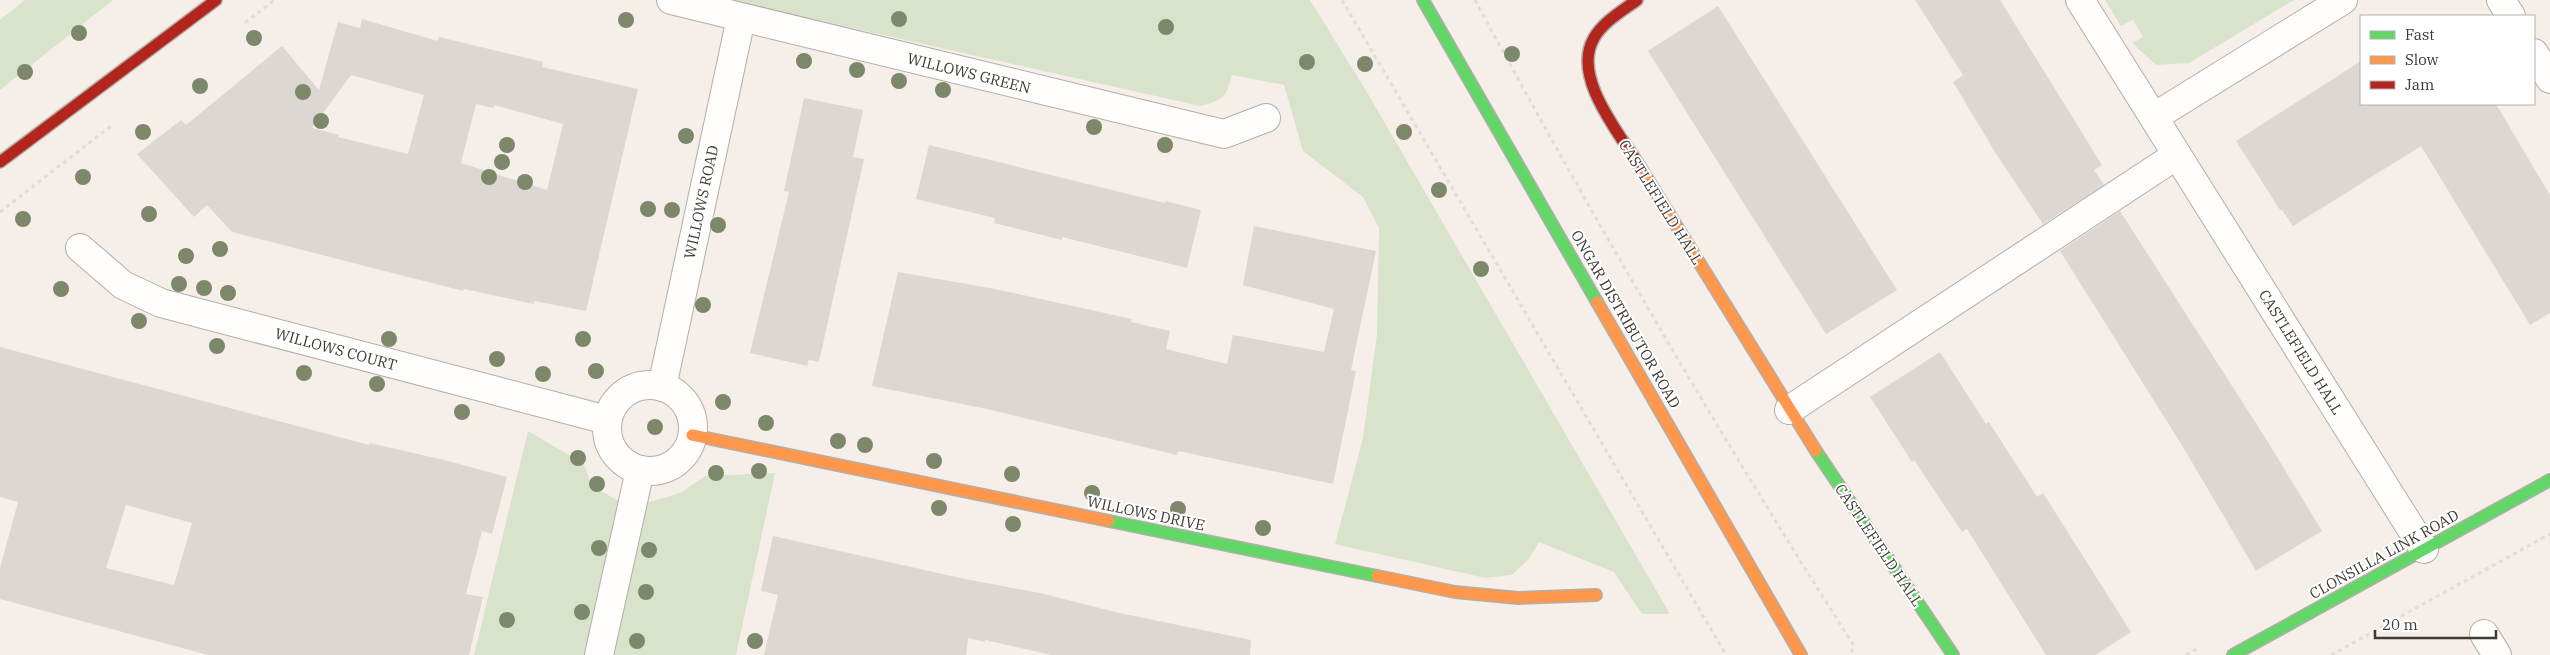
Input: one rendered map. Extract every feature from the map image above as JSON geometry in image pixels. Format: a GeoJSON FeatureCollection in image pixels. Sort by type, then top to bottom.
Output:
{"type":"FeatureCollection","features":[{"type":"Feature","properties":{"kind":"street"},"geometry":{"type":"LineString","coordinates":[[0,162],[216,0]]}},
{"type":"Feature","properties":{"kind":"street","name":"WILLOWS GREEN"},"geometry":{"type":"LineString","coordinates":[[671,0],[1224,134],[1266,118]]}},
{"type":"Feature","properties":{"kind":"street","name":"ONGAR DISTRIBUTOR ROAD"},"geometry":{"type":"LineString","coordinates":[[1423,0],[1801,655]]}},
{"type":"Feature","properties":{"kind":"street","name":"CASTLEFIELD HALL"},"geometry":{"type":"LineString","coordinates":[[1637,0],[1610,19],[1592,37],[1586,54],[1587,75],[1593,90],[1789,410],[1952,655]]}},
{"type":"Feature","properties":{"kind":"street","name":"CASTLEFIELD HALL"},"geometry":{"type":"LineString","coordinates":[[2080,0],[2424,550]]}},
{"type":"Feature","properties":{"kind":"street"},"geometry":{"type":"LineString","coordinates":[[2154,117],[2343,0]]}},
{"type":"Feature","properties":{"kind":"street"},"geometry":{"type":"LineString","coordinates":[[2501,0],[2510,15]]}},
{"type":"Feature","properties":{"kind":"street","name":"WILLOWS ROAD"},"geometry":{"type":"LineString","coordinates":[[662,386],[741,18]]}},
{"type":"Feature","properties":{"kind":"street"},"geometry":{"type":"LineString","coordinates":[[2535,55],[2550,79]]}},
{"type":"Feature","properties":{"kind":"street"},"geometry":{"type":"LineString","coordinates":[[1789,410],[2177,155]]}},
{"type":"Feature","properties":{"kind":"street","name":"WILLOWS COURT"},"geometry":{"type":"LineString","coordinates":[[80,248],[122,285],[161,303],[607,420]]}},
{"type":"Feature","properties":{"kind":"street"},"geometry":{"type":"LineString","coordinates":[[648,385],[662,386],[673,392],[686,405],[692,422],[692,435],[688,448],[680,459],[668,466],[654,470],[640,470],[618,456],[611,446],[607,434],[607,420],[612,407],[621,395],[633,388],[648,385]]}},
{"type":"Feature","properties":{"kind":"street","name":"WILLOWS DRIVE"},"geometry":{"type":"LineString","coordinates":[[692,435],[1455,592],[1518,598],[1596,594]]}},
{"type":"Feature","properties":{"kind":"street"},"geometry":{"type":"LineString","coordinates":[[599,655],[640,470]]}},
{"type":"Feature","properties":{"kind":"street","name":"CLONSILLA LINK ROAD"},"geometry":{"type":"LineString","coordinates":[[2233,655],[2550,480]]}},
{"type":"Feature","properties":{"kind":"path"},"geometry":{"type":"LineString","coordinates":[[1236,0],[1284,63],[1290,86]]}},
{"type":"Feature","properties":{"kind":"path"},"geometry":{"type":"LineString","coordinates":[[1342,0],[1726,655]]}},
{"type":"Feature","properties":{"kind":"path"},"geometry":{"type":"LineString","coordinates":[[1475,0],[1714,421],[1854,646],[1850,655]]}},
{"type":"Feature","properties":{"kind":"path"},"geometry":{"type":"LineString","coordinates":[[2331,655],[2550,534]]}},
{"type":"Feature","properties":{"kind":"green space"},"geometry":{"type":"Polygon","coordinates":[[[25,0],[113,0],[0,90],[0,20],[25,0]]]}},
{"type":"Feature","properties":{"kind":"green space"},"geometry":{"type":"Polygon","coordinates":[[[727,0],[1310,0],[1368,94],[1670,614],[1642,614],[1614,572],[1539,542],[1529,559],[1512,575],[1485,578],[1335,544],[1363,438],[1377,334],[1379,228],[1363,197],[1303,151],[1284,85],[1232,75],[1228,89],[1219,100],[1200,106],[727,0]]]}},
{"type":"Feature","properties":{"kind":"green space"},"geometry":{"type":"Polygon","coordinates":[[[2105,0],[2294,0],[2189,63],[2156,65],[2132,43],[2143,37],[2133,20],[2121,26],[2105,0]]]}},
{"type":"Feature","properties":{"kind":"green space"},"geometry":{"type":"Polygon","coordinates":[[[528,431],[584,464],[592,486],[617,500],[646,503],[680,493],[705,476],[775,473],[736,655],[474,655],[528,431]]]}},
{"type":"Feature","properties":{"kind":"building"},"geometry":{"type":"Polygon","coordinates":[[[1915,0],[2000,0],[2102,165],[2094,170],[2104,185],[2043,224],[1995,152],[1953,82],[1963,75],[1915,0]]]}},
{"type":"Feature","properties":{"kind":"building"},"geometry":{"type":"Polygon","coordinates":[[[1718,6],[1897,290],[1826,334],[1648,51],[1718,6]]]}},
{"type":"Feature","properties":{"kind":"building"},"geometry":{"type":"Polygon","coordinates":[[[362,19],[438,41],[439,37],[543,62],[542,67],[638,89],[586,311],[534,301],[534,304],[464,289],[463,291],[232,232],[207,205],[194,217],[137,154],[181,120],[186,125],[282,46],[319,90],[338,22],[360,28],[362,19]],[[351,75],[312,128],[339,135],[338,137],[408,154],[424,95],[351,75]],[[476,104],[461,163],[547,190],[563,124],[494,105],[494,108],[476,104]]]}},
{"type":"Feature","properties":{"kind":"building"},"geometry":{"type":"Polygon","coordinates":[[[2360,62],[2360,105],[2497,105],[2550,195],[2550,313],[2530,325],[2421,146],[2293,226],[2282,210],[2280,210],[2236,141],[2360,62]]]}},
{"type":"Feature","properties":{"kind":"building"},"geometry":{"type":"Polygon","coordinates":[[[804,98],[863,110],[853,157],[864,159],[819,362],[809,360],[807,366],[750,353],[789,192],[784,191],[804,98]]]}},
{"type":"Feature","properties":{"kind":"building"},"geometry":{"type":"Polygon","coordinates":[[[929,145],[1165,203],[1165,201],[1201,210],[1187,268],[1062,237],[1062,240],[994,223],[995,218],[916,199],[929,145]]]}},
{"type":"Feature","properties":{"kind":"building"},"geometry":{"type":"Polygon","coordinates":[[[2120,211],[2268,442],[2322,531],[2256,571],[2183,447],[2060,251],[2120,211]]]}},
{"type":"Feature","properties":{"kind":"building"},"geometry":{"type":"Polygon","coordinates":[[[1254,226],[1376,251],[1351,370],[1356,371],[1333,484],[1178,451],[1177,455],[987,409],[872,386],[898,272],[995,289],[1132,319],[1131,322],[1170,331],[1166,349],[1227,364],[1233,335],[1324,352],[1334,309],[1243,285],[1254,226]]]}},
{"type":"Feature","properties":{"kind":"building"},"geometry":{"type":"Polygon","coordinates":[[[0,347],[369,445],[370,443],[448,461],[507,477],[492,534],[482,531],[466,594],[483,597],[469,655],[208,655],[0,599],[0,568],[18,502],[0,497],[0,347]],[[126,505],[106,568],[174,585],[192,523],[126,505]]]}},
{"type":"Feature","properties":{"kind":"building"},"geometry":{"type":"Polygon","coordinates":[[[1940,352],[1986,424],[1989,422],[2037,497],[2043,493],[2131,632],[2095,655],[2046,655],[1967,529],[1962,532],[1914,460],[1912,462],[1870,397],[1940,352]]]}},
{"type":"Feature","properties":{"kind":"building"},"geometry":{"type":"Polygon","coordinates":[[[773,536],[965,579],[1040,593],[1115,612],[1251,640],[1250,655],[1052,655],[968,638],[966,655],[764,655],[778,595],[761,591],[773,536]]]}},
{"type":"Feature","properties":{"kind":"traffic: fast"},"geometry":{"type":"LineString","coordinates":[[1423,0],[1597,302]]}},
{"type":"Feature","properties":{"kind":"traffic: fast"},"geometry":{"type":"LineString","coordinates":[[1816,451],[1953,655]]}},
{"type":"Feature","properties":{"kind":"traffic: fast"},"geometry":{"type":"LineString","coordinates":[[2233,655],[2550,480]]}},
{"type":"Feature","properties":{"kind":"traffic: fast"},"geometry":{"type":"LineString","coordinates":[[1109,521],[1377,576]]}},
{"type":"Feature","properties":{"kind":"traffic: slow"},"geometry":{"type":"LineString","coordinates":[[1640,167],[1816,451]]}},
{"type":"Feature","properties":{"kind":"traffic: slow"},"geometry":{"type":"LineString","coordinates":[[1597,302],[1801,655]]}},
{"type":"Feature","properties":{"kind":"traffic: slow"},"geometry":{"type":"LineString","coordinates":[[692,435],[1109,521]]}},
{"type":"Feature","properties":{"kind":"traffic: slow"},"geometry":{"type":"LineString","coordinates":[[1377,576],[1455,592],[1518,598],[1596,595]]}},
{"type":"Feature","properties":{"kind":"traffic: jam"},"geometry":{"type":"LineString","coordinates":[[0,162],[216,0]]}},
{"type":"Feature","properties":{"kind":"traffic: jam"},"geometry":{"type":"LineString","coordinates":[[1637,0],[1613,17],[1598,32],[1589,53],[1589,70],[1593,87],[1601,105],[1640,167]]}}]}
